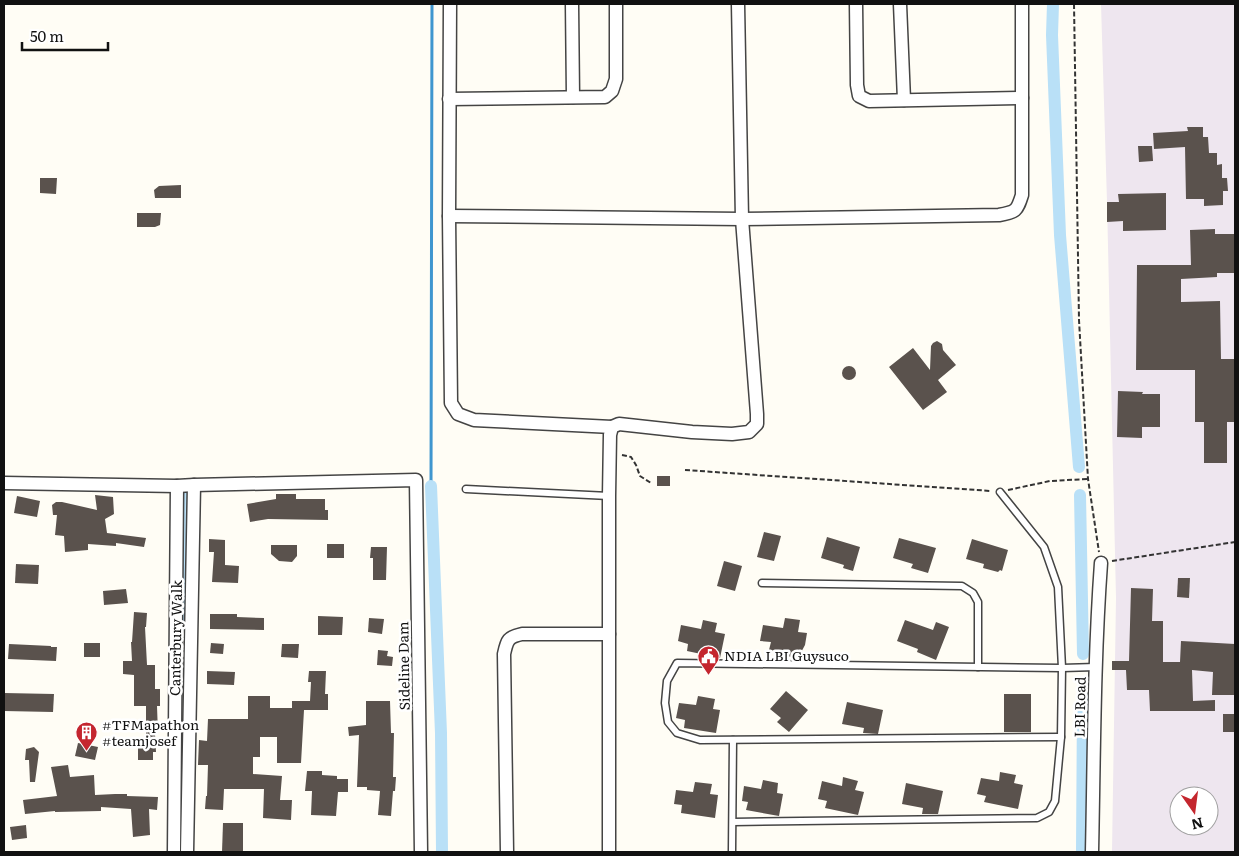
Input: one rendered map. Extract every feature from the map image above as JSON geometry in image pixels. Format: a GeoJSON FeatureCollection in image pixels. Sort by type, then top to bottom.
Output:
{"type":"FeatureCollection","features":[{"type":"Feature","properties":{"kind":"street"},"geometry":{"type":"LineString","coordinates":[[450,4],[449,216],[451,403],[458,414],[474,420],[612,428],[619,424],[692,432],[732,434],[749,432],[757,424],[742,219],[738,4]]}},
{"type":"Feature","properties":{"kind":"street"},"geometry":{"type":"LineString","coordinates":[[572,4],[573,97]]}},
{"type":"Feature","properties":{"kind":"street"},"geometry":{"type":"LineString","coordinates":[[449,99],[605,97],[612,91],[616,79],[616,4]]}},
{"type":"Feature","properties":{"kind":"street"},"geometry":{"type":"LineString","coordinates":[[856,4],[857,86],[859,96],[869,101],[1022,98]]}},
{"type":"Feature","properties":{"kind":"street"},"geometry":{"type":"LineString","coordinates":[[900,4],[904,100]]}},
{"type":"Feature","properties":{"kind":"street"},"geometry":{"type":"LineString","coordinates":[[449,216],[742,219],[999,215],[1010,213],[1018,207],[1022,195],[1022,4]]}},
{"type":"Feature","properties":{"kind":"street"},"geometry":{"type":"LineString","coordinates":[[609,852],[608,496],[609,452],[612,428]]}},
{"type":"Feature","properties":{"kind":"street","name":"Sideline Dam"},"geometry":{"type":"LineString","coordinates":[[194,485],[409,480],[421,852]]}},
{"type":"Feature","properties":{"kind":"street"},"geometry":{"type":"LineString","coordinates":[[4,482],[194,485]]}},
{"type":"Feature","properties":{"kind":"street","name":"Canterbury Walk"},"geometry":{"type":"LineString","coordinates":[[187,852],[194,485]]}},
{"type":"Feature","properties":{"kind":"street"},"geometry":{"type":"LineString","coordinates":[[174,852],[177,486]]}},
{"type":"Feature","properties":{"kind":"street","name":"LBI Road"},"geometry":{"type":"LineString","coordinates":[[1092,852],[1089,667],[1098,608],[1101,563]]}},
{"type":"Feature","properties":{"kind":"street"},"geometry":{"type":"LineString","coordinates":[[507,852],[504,654],[507,641],[514,636],[522,634],[609,634]]}},
{"type":"Feature","properties":{"kind":"lane"},"geometry":{"type":"LineString","coordinates":[[466,490],[608,496]]}},
{"type":"Feature","properties":{"kind":"lane"},"geometry":{"type":"LineString","coordinates":[[732,822],[1037,818],[1049,812],[1055,801],[1061,737],[1062,668],[1058,587],[1044,547],[1000,492]]}},
{"type":"Feature","properties":{"kind":"lane"},"geometry":{"type":"LineString","coordinates":[[762,583],[962,586],[973,593],[978,602],[978,667]]}},
{"type":"Feature","properties":{"kind":"lane"},"geometry":{"type":"LineString","coordinates":[[1061,737],[700,740],[677,733],[668,722],[665,703],[668,682],[677,664],[1089,667]]}},
{"type":"Feature","properties":{"kind":"lane"},"geometry":{"type":"LineString","coordinates":[[732,852],[733,740]]}},
{"type":"Feature","properties":{"kind":"path"},"geometry":{"type":"LineString","coordinates":[[1074,4],[1078,320],[1088,479],[1101,563],[1235,542]]}},
{"type":"Feature","properties":{"kind":"path"},"geometry":{"type":"LineString","coordinates":[[609,452],[631,457],[640,476],[650,483]]}},
{"type":"Feature","properties":{"kind":"path"},"geometry":{"type":"LineString","coordinates":[[685,470],[1000,492],[1050,481],[1088,479]]}},
{"type":"Feature","properties":{"kind":"shaded area"},"geometry":{"type":"Polygon","coordinates":[[[1101,4],[1235,4],[1235,852],[1112,852],[1116,598],[1101,4]]]}},
{"type":"Feature","properties":{"kind":"building"},"geometry":{"type":"Polygon","coordinates":[[[1187,127],[1203,127],[1203,137],[1208,137],[1209,153],[1217,153],[1217,165],[1222,164],[1222,178],[1227,178],[1228,191],[1223,191],[1223,205],[1204,206],[1204,199],[1186,199],[1185,147],[1154,149],[1153,133],[1188,131],[1187,127]]]}},
{"type":"Feature","properties":{"kind":"building"},"geometry":{"type":"Polygon","coordinates":[[[1138,146],[1152,146],[1153,161],[1139,162],[1138,146]]]}},
{"type":"Feature","properties":{"kind":"building"},"geometry":{"type":"Polygon","coordinates":[[[40,178],[57,178],[56,194],[40,193],[40,178]]]}},
{"type":"Feature","properties":{"kind":"building"},"geometry":{"type":"Polygon","coordinates":[[[181,185],[181,198],[155,198],[154,190],[159,186],[181,185]]]}},
{"type":"Feature","properties":{"kind":"building"},"geometry":{"type":"Polygon","coordinates":[[[1166,193],[1166,230],[1123,231],[1123,221],[1107,222],[1107,202],[1119,202],[1118,194],[1166,193]]]}},
{"type":"Feature","properties":{"kind":"building"},"geometry":{"type":"Polygon","coordinates":[[[137,213],[161,213],[160,225],[155,227],[137,227],[137,213]]]}},
{"type":"Feature","properties":{"kind":"building"},"geometry":{"type":"Polygon","coordinates":[[[1215,229],[1215,234],[1235,234],[1235,273],[1217,273],[1217,277],[1181,279],[1181,302],[1220,301],[1221,359],[1235,359],[1235,422],[1227,422],[1227,463],[1204,463],[1204,422],[1195,422],[1195,370],[1136,370],[1137,265],[1191,265],[1190,230],[1215,229]]]}},
{"type":"Feature","properties":{"kind":"building"},"geometry":{"type":"Polygon","coordinates":[[[937,341],[942,344],[943,350],[956,365],[938,380],[947,392],[923,410],[889,367],[913,348],[930,370],[931,346],[937,341]]]}},
{"type":"Feature","properties":{"kind":"building"},"geometry":{"type":"Polygon","coordinates":[[[849,366],[854,368],[856,373],[854,378],[849,380],[844,378],[842,373],[844,368],[849,366]]]}},
{"type":"Feature","properties":{"kind":"building"},"geometry":{"type":"Polygon","coordinates":[[[1118,391],[1160,394],[1160,427],[1142,427],[1142,438],[1117,437],[1118,391]]]}},
{"type":"Feature","properties":{"kind":"building"},"geometry":{"type":"Polygon","coordinates":[[[657,476],[670,476],[670,486],[657,486],[657,476]]]}},
{"type":"Feature","properties":{"kind":"building"},"geometry":{"type":"Polygon","coordinates":[[[276,494],[296,494],[296,499],[325,499],[325,510],[328,510],[328,520],[268,519],[250,522],[247,504],[276,499],[276,494]]]}},
{"type":"Feature","properties":{"kind":"building"},"geometry":{"type":"Polygon","coordinates":[[[95,495],[113,497],[114,514],[105,519],[107,533],[146,538],[144,547],[116,543],[116,546],[88,544],[88,550],[65,552],[64,536],[55,535],[57,515],[53,515],[52,505],[56,502],[62,502],[97,510],[95,495]]]}},
{"type":"Feature","properties":{"kind":"building"},"geometry":{"type":"Polygon","coordinates":[[[17,496],[40,501],[37,517],[14,513],[17,496]]]}},
{"type":"Feature","properties":{"kind":"building"},"geometry":{"type":"Polygon","coordinates":[[[764,532],[781,536],[774,561],[757,557],[764,532]]]}},
{"type":"Feature","properties":{"kind":"building"},"geometry":{"type":"Polygon","coordinates":[[[827,537],[860,547],[853,571],[843,568],[844,565],[821,558],[827,537]]]}},
{"type":"Feature","properties":{"kind":"building"},"geometry":{"type":"Polygon","coordinates":[[[899,538],[936,548],[928,573],[911,568],[913,564],[893,558],[899,538]]]}},
{"type":"Feature","properties":{"kind":"building"},"geometry":{"type":"Polygon","coordinates":[[[209,539],[225,540],[225,565],[239,566],[238,583],[212,582],[214,552],[209,552],[209,539]]]}},
{"type":"Feature","properties":{"kind":"building"},"geometry":{"type":"Polygon","coordinates":[[[972,539],[1008,550],[1002,571],[998,572],[983,568],[984,564],[966,559],[972,539]]]}},
{"type":"Feature","properties":{"kind":"building"},"geometry":{"type":"Polygon","coordinates":[[[327,544],[344,544],[344,558],[327,558],[327,544]]]}},
{"type":"Feature","properties":{"kind":"building"},"geometry":{"type":"Polygon","coordinates":[[[271,545],[297,545],[297,556],[292,562],[279,561],[271,554],[271,545]]]}},
{"type":"Feature","properties":{"kind":"building"},"geometry":{"type":"Polygon","coordinates":[[[371,547],[387,547],[386,580],[373,580],[373,558],[370,558],[371,547]]]}},
{"type":"Feature","properties":{"kind":"building"},"geometry":{"type":"Polygon","coordinates":[[[724,561],[742,566],[735,591],[717,586],[724,561]]]}},
{"type":"Feature","properties":{"kind":"building"},"geometry":{"type":"Polygon","coordinates":[[[16,564],[39,565],[38,584],[15,583],[16,564]]]}},
{"type":"Feature","properties":{"kind":"building"},"geometry":{"type":"Polygon","coordinates":[[[1178,578],[1190,578],[1189,598],[1177,597],[1178,578]]]}},
{"type":"Feature","properties":{"kind":"building"},"geometry":{"type":"Polygon","coordinates":[[[1131,588],[1153,589],[1152,621],[1163,621],[1163,662],[1180,662],[1181,641],[1235,644],[1235,695],[1212,695],[1213,672],[1192,670],[1193,701],[1215,700],[1215,711],[1150,711],[1149,690],[1127,690],[1126,670],[1112,670],[1112,661],[1129,661],[1131,588]]]}},
{"type":"Feature","properties":{"kind":"building"},"geometry":{"type":"Polygon","coordinates":[[[126,589],[128,603],[104,605],[103,591],[126,589]]]}},
{"type":"Feature","properties":{"kind":"building"},"geometry":{"type":"Polygon","coordinates":[[[134,612],[147,613],[145,627],[147,665],[155,665],[155,689],[160,689],[160,706],[157,706],[158,734],[155,734],[156,752],[153,752],[153,760],[138,760],[138,743],[146,743],[146,706],[134,706],[134,675],[123,674],[123,661],[132,661],[131,642],[134,612]]]}},
{"type":"Feature","properties":{"kind":"building"},"geometry":{"type":"Polygon","coordinates":[[[210,614],[237,614],[237,617],[264,618],[264,630],[210,629],[210,614]]]}},
{"type":"Feature","properties":{"kind":"building"},"geometry":{"type":"Polygon","coordinates":[[[318,616],[343,617],[342,635],[318,635],[318,616]]]}},
{"type":"Feature","properties":{"kind":"building"},"geometry":{"type":"Polygon","coordinates":[[[369,618],[384,619],[382,634],[368,632],[369,618]]]}},
{"type":"Feature","properties":{"kind":"building"},"geometry":{"type":"Polygon","coordinates":[[[785,618],[800,620],[798,632],[807,633],[805,645],[798,658],[786,656],[788,653],[769,650],[771,642],[760,641],[763,625],[783,628],[785,618]]]}},
{"type":"Feature","properties":{"kind":"building"},"geometry":{"type":"Polygon","coordinates":[[[703,620],[717,623],[715,632],[725,634],[720,658],[687,651],[688,644],[678,641],[681,625],[701,629],[703,620]]]}},
{"type":"Feature","properties":{"kind":"building"},"geometry":{"type":"Polygon","coordinates":[[[905,620],[933,630],[936,622],[949,627],[936,660],[917,652],[918,649],[897,641],[905,620]]]}},
{"type":"Feature","properties":{"kind":"building"},"geometry":{"type":"Polygon","coordinates":[[[84,643],[100,643],[100,657],[84,657],[84,643]]]}},
{"type":"Feature","properties":{"kind":"building"},"geometry":{"type":"Polygon","coordinates":[[[211,643],[224,644],[223,654],[210,653],[211,643]]]}},
{"type":"Feature","properties":{"kind":"building"},"geometry":{"type":"Polygon","coordinates":[[[9,644],[57,647],[56,661],[8,659],[9,644]]]}},
{"type":"Feature","properties":{"kind":"building"},"geometry":{"type":"Polygon","coordinates":[[[282,644],[299,644],[298,658],[281,657],[282,644]]]}},
{"type":"Feature","properties":{"kind":"building"},"geometry":{"type":"Polygon","coordinates":[[[378,650],[388,651],[387,656],[393,657],[392,666],[377,665],[378,650]]]}},
{"type":"Feature","properties":{"kind":"building"},"geometry":{"type":"Polygon","coordinates":[[[207,671],[235,672],[234,685],[207,684],[207,671]]]}},
{"type":"Feature","properties":{"kind":"building"},"geometry":{"type":"Polygon","coordinates":[[[309,671],[326,671],[325,694],[328,694],[328,710],[304,710],[301,763],[277,763],[277,737],[260,737],[260,757],[253,757],[253,774],[282,776],[280,800],[292,800],[291,820],[263,818],[264,789],[224,789],[223,810],[205,809],[208,765],[198,765],[199,740],[207,741],[208,719],[248,719],[248,696],[270,696],[270,708],[292,708],[292,701],[310,701],[311,682],[308,682],[309,671]]]}},
{"type":"Feature","properties":{"kind":"building"},"geometry":{"type":"Polygon","coordinates":[[[786,691],[808,710],[789,732],[777,722],[781,718],[770,709],[786,691]]]}},
{"type":"Feature","properties":{"kind":"building"},"geometry":{"type":"Polygon","coordinates":[[[4,693],[54,694],[53,712],[4,711],[4,693]]]}},
{"type":"Feature","properties":{"kind":"building"},"geometry":{"type":"Polygon","coordinates":[[[1004,694],[1031,694],[1031,732],[1004,732],[1004,694]]]}},
{"type":"Feature","properties":{"kind":"building"},"geometry":{"type":"Polygon","coordinates":[[[698,696],[715,699],[713,709],[720,710],[716,733],[684,728],[685,720],[676,718],[679,703],[696,705],[698,696]]]}},
{"type":"Feature","properties":{"kind":"building"},"geometry":{"type":"Polygon","coordinates":[[[366,701],[390,701],[391,733],[394,733],[393,777],[396,777],[391,816],[378,815],[380,791],[367,790],[367,787],[357,787],[359,735],[349,736],[348,727],[366,725],[366,701]]]}},
{"type":"Feature","properties":{"kind":"building"},"geometry":{"type":"Polygon","coordinates":[[[847,702],[883,710],[878,734],[863,733],[864,728],[842,724],[847,702]]]}},
{"type":"Feature","properties":{"kind":"building"},"geometry":{"type":"Polygon","coordinates":[[[1223,714],[1235,714],[1235,732],[1223,732],[1223,714]]]}},
{"type":"Feature","properties":{"kind":"building","name":"#TFMapathon #teamjosef"},"geometry":{"type":"Polygon","coordinates":[[[78,743],[98,747],[95,760],[75,756],[78,743]]]}},
{"type":"Feature","properties":{"kind":"building"},"geometry":{"type":"Polygon","coordinates":[[[34,747],[39,752],[35,782],[30,782],[29,760],[25,760],[26,749],[34,747]]]}},
{"type":"Feature","properties":{"kind":"building"},"geometry":{"type":"Polygon","coordinates":[[[68,765],[70,777],[94,775],[95,795],[127,794],[127,796],[158,797],[157,810],[149,809],[150,835],[133,837],[131,809],[101,807],[101,811],[55,811],[25,814],[23,800],[57,796],[51,767],[68,765]]]}},
{"type":"Feature","properties":{"kind":"building"},"geometry":{"type":"Polygon","coordinates":[[[307,771],[322,771],[322,775],[337,776],[337,779],[348,779],[348,792],[338,792],[336,816],[311,815],[312,791],[305,791],[307,771]]]}},
{"type":"Feature","properties":{"kind":"building"},"geometry":{"type":"Polygon","coordinates":[[[1000,772],[1016,775],[1014,783],[1023,785],[1018,809],[984,802],[986,796],[977,794],[981,778],[999,781],[1000,772]]]}},
{"type":"Feature","properties":{"kind":"building"},"geometry":{"type":"Polygon","coordinates":[[[843,777],[858,781],[855,790],[864,792],[858,815],[825,808],[827,801],[818,799],[822,781],[842,786],[843,777]]]}},
{"type":"Feature","properties":{"kind":"building"},"geometry":{"type":"Polygon","coordinates":[[[763,780],[778,783],[777,793],[783,794],[779,816],[746,810],[748,802],[742,801],[744,786],[761,789],[763,780]]]}},
{"type":"Feature","properties":{"kind":"building"},"geometry":{"type":"Polygon","coordinates":[[[695,782],[712,784],[710,794],[718,795],[715,818],[681,813],[682,805],[674,804],[676,790],[693,792],[695,782]]]}},
{"type":"Feature","properties":{"kind":"building"},"geometry":{"type":"Polygon","coordinates":[[[906,783],[943,791],[938,814],[922,814],[923,808],[902,804],[906,783]]]}},
{"type":"Feature","properties":{"kind":"building"},"geometry":{"type":"Polygon","coordinates":[[[223,823],[243,823],[243,852],[222,852],[223,823]]]}},
{"type":"Feature","properties":{"kind":"building"},"geometry":{"type":"Polygon","coordinates":[[[26,825],[27,838],[12,840],[10,827],[26,825]]]}},
{"type":"Feature","properties":{"kind":"waterway"},"geometry":{"type":"LineString","coordinates":[[431,486],[432,4]]}},
{"type":"Feature","properties":{"kind":"waterway"},"geometry":{"type":"LineString","coordinates":[[1053,4],[1052,35],[1060,235],[1079,467]]}},
{"type":"Feature","properties":{"kind":"waterway"},"geometry":{"type":"LineString","coordinates":[[431,486],[441,733],[442,852]]}},
{"type":"Feature","properties":{"kind":"waterway"},"geometry":{"type":"LineString","coordinates":[[185,625],[187,488]]}},
{"type":"Feature","properties":{"kind":"waterway"},"geometry":{"type":"LineString","coordinates":[[1080,495],[1083,654]]}},
{"type":"Feature","properties":{"kind":"waterway"},"geometry":{"type":"LineString","coordinates":[[1082,852],[1083,698]]}},
{"type":"Feature","properties":{"kind":"place","name":"NDIA LBI Guysuco"},"geometry":{"type":"Point","coordinates":[708,675]}},
{"type":"Feature","properties":{"kind":"place","name":"#TFMapathon #teamjosef"},"geometry":{"type":"Point","coordinates":[86,752]}}]}
